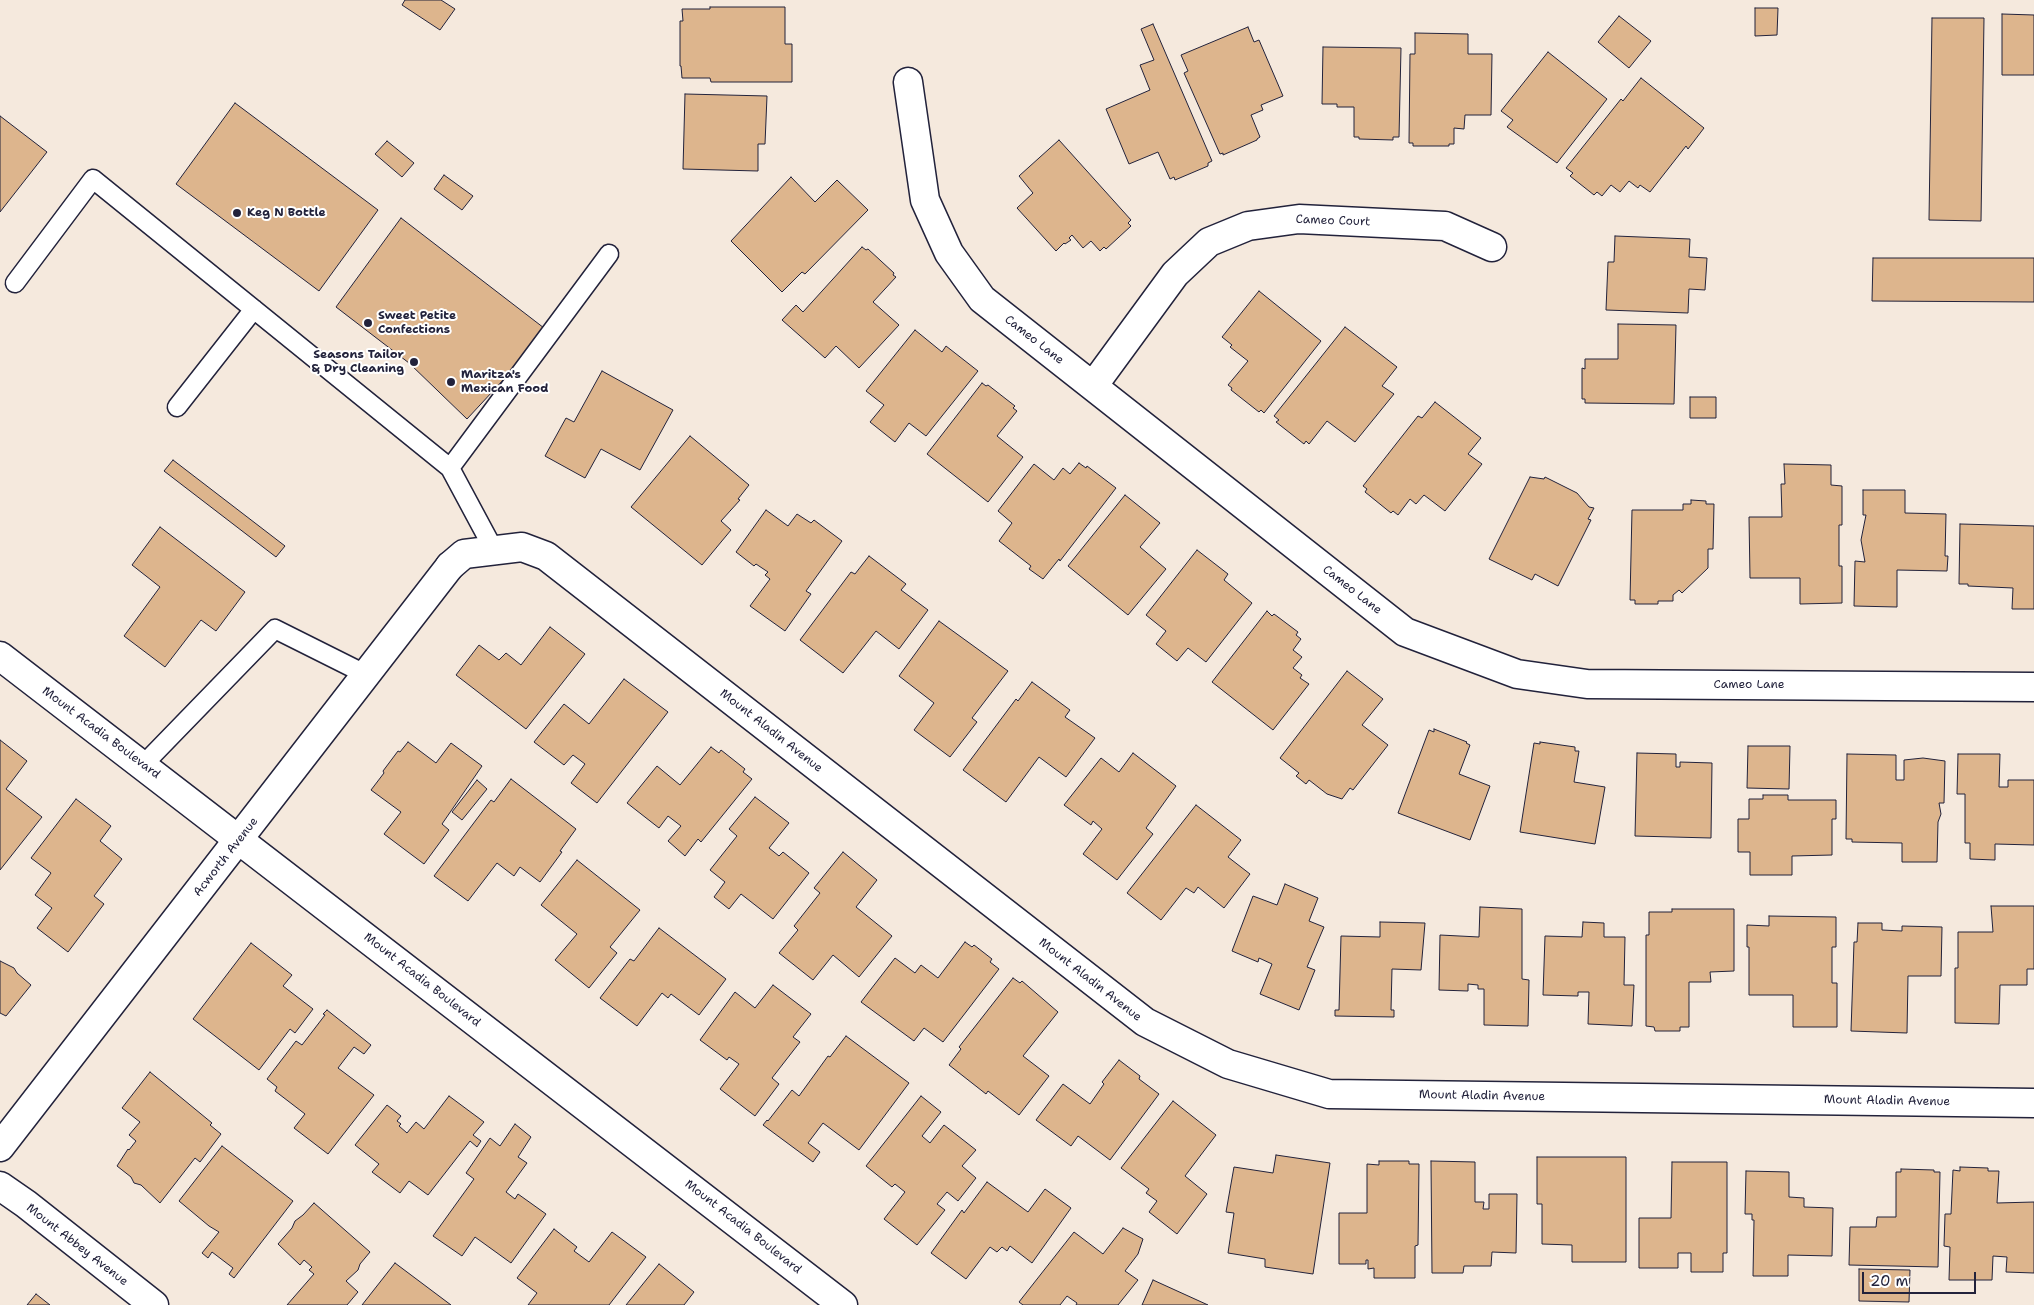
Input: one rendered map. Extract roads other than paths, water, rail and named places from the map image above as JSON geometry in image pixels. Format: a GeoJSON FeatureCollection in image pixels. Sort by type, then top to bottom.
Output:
{"type":"FeatureCollection","features":[{"type":"Feature","properties":{"kind":"street","name":"Cameo Lane"},"geometry":{"type":"LineString","coordinates":[[908,82],[925,200],[949,254],[982,299],[1404,632],[1517,674],[1587,684],[2034,687]]}},
{"type":"Feature","properties":{"kind":"street","name":"Cameo Court"},"geometry":{"type":"LineString","coordinates":[[1093,386],[1175,274],[1209,242],[1248,226],[1299,219],[1445,226],[1492,248]]}},
{"type":"Feature","properties":{"kind":"street","name":"Mount Aladin Avenue"},"geometry":{"type":"LineString","coordinates":[[450,566],[464,554],[522,547],[546,556],[1144,1022],[1228,1064],[1329,1094],[2034,1103]]}},
{"type":"Feature","properties":{"kind":"street","name":"Acworth Avenue"},"geometry":{"type":"LineString","coordinates":[[0,1147],[450,566]]}},
{"type":"Feature","properties":{"kind":"street","name":"Mount Acadia Boulevard"},"geometry":{"type":"LineString","coordinates":[[0,656],[843,1305]]}},
{"type":"Feature","properties":{"kind":"street","name":"Mount Abbey Avenue"},"geometry":{"type":"LineString","coordinates":[[0,1186],[26,1204],[154,1305]]}},
{"type":"Feature","properties":{"kind":"lane"},"geometry":{"type":"LineString","coordinates":[[15,283],[93,179],[450,468],[494,550]]}},
{"type":"Feature","properties":{"kind":"lane"},"geometry":{"type":"LineString","coordinates":[[450,468],[609,254]]}},
{"type":"Feature","properties":{"kind":"lane"},"geometry":{"type":"LineString","coordinates":[[177,407],[254,309]]}},
{"type":"Feature","properties":{"kind":"lane"},"geometry":{"type":"LineString","coordinates":[[143,765],[274,629],[366,675]]}},
{"type":"Feature","properties":{"kind":"place","name":"Keg N Bottle"},"geometry":{"type":"Point","coordinates":[237,213]}},
{"type":"Feature","properties":{"kind":"place","name":"Sweet Petite Confections"},"geometry":{"type":"Point","coordinates":[368,323]}},
{"type":"Feature","properties":{"kind":"place","name":"Seasons Tailor & Dry Cleaning"},"geometry":{"type":"Point","coordinates":[414,362]}},
{"type":"Feature","properties":{"kind":"place","name":"Maritza's Mexican Food"},"geometry":{"type":"Point","coordinates":[451,382]}}]}
